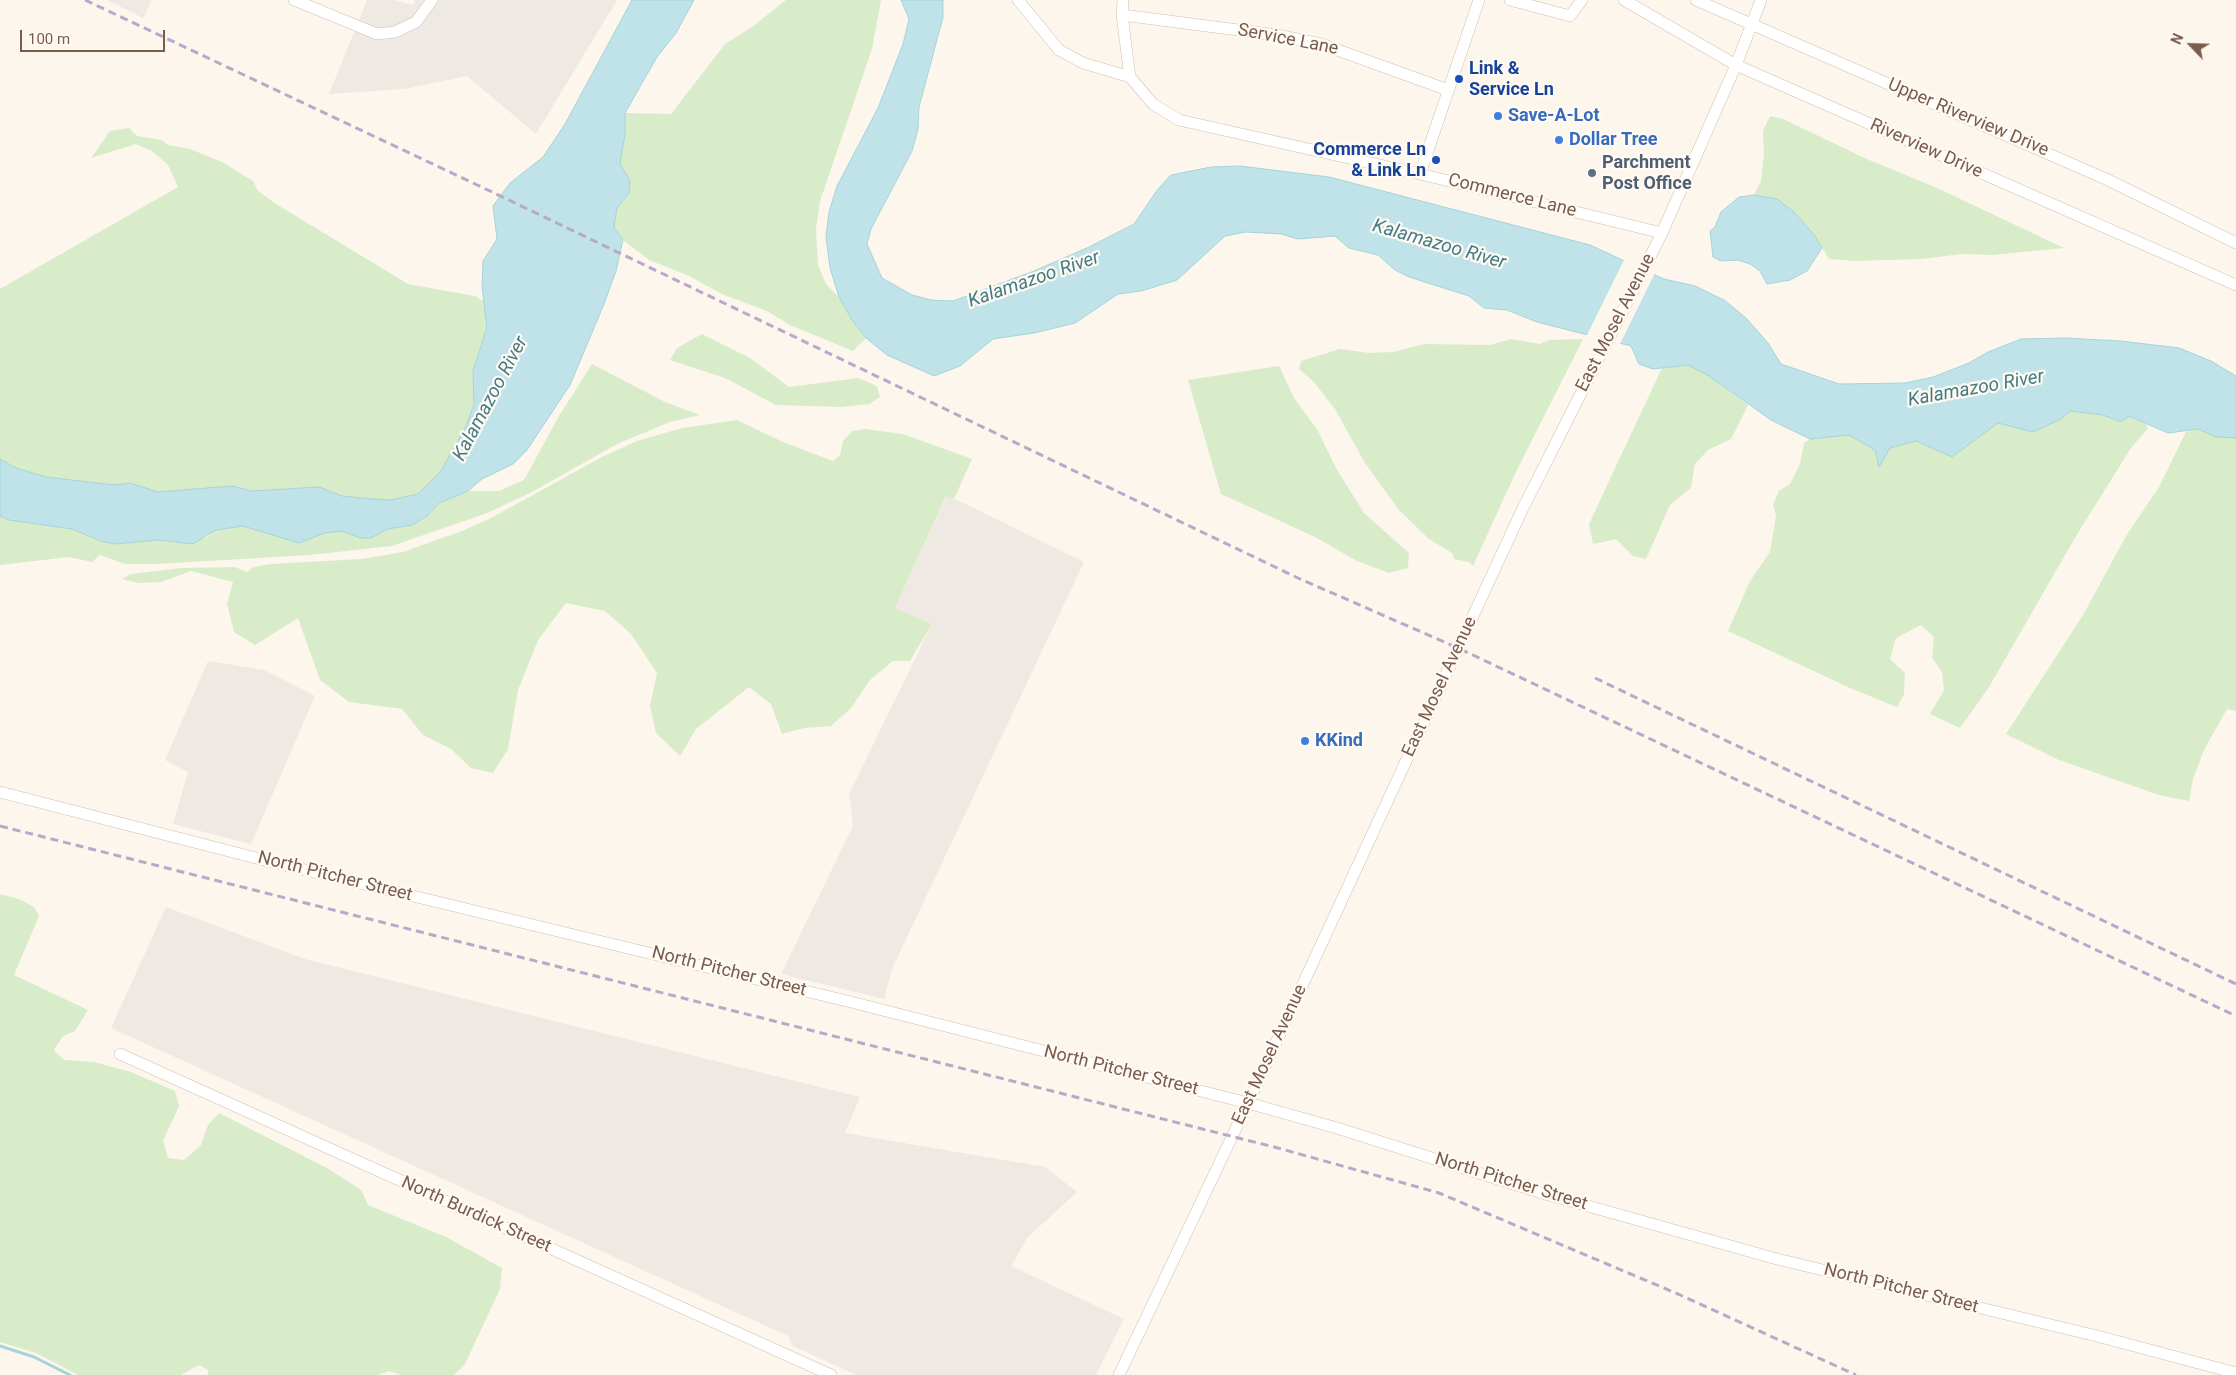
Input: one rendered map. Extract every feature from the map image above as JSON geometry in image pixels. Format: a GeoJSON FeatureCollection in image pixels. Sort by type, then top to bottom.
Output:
{"type":"FeatureCollection","features":[{"type":"Feature","properties":{"kind":"street"},"geometry":{"type":"LineString","coordinates":[[294,0],[377,34],[395,32],[416,22],[432,0]]}},
{"type":"Feature","properties":{"kind":"street"},"geometry":{"type":"LineString","coordinates":[[1018,0],[1060,50],[1083,63],[1130,76],[1122,15],[1124,0]]}},
{"type":"Feature","properties":{"kind":"street"},"geometry":{"type":"LineString","coordinates":[[1420,174],[1480,0]]}},
{"type":"Feature","properties":{"kind":"street"},"geometry":{"type":"LineString","coordinates":[[1510,0],[1570,16],[1582,0]]}},
{"type":"Feature","properties":{"kind":"street","name":"Riverview Drive"},"geometry":{"type":"LineString","coordinates":[[1624,0],[1736,65],[2236,285]]}},
{"type":"Feature","properties":{"kind":"street","name":"Upper Riverview Drive"},"geometry":{"type":"LineString","coordinates":[[1696,0],[2106,178],[2236,243]]}},
{"type":"Feature","properties":{"kind":"street","name":"East Mosel Avenue"},"geometry":{"type":"LineString","coordinates":[[1119,1375],[1248,1103],[1522,510],[1643,267],[1662,233],[1736,65],[1760,0]]}},
{"type":"Feature","properties":{"kind":"street","name":"Service Lane"},"geometry":{"type":"LineString","coordinates":[[1122,15],[1277,35],[1321,44],[1448,90]]}},
{"type":"Feature","properties":{"kind":"street","name":"Commerce Lane"},"geometry":{"type":"LineString","coordinates":[[1130,76],[1153,104],[1179,120],[1420,174],[1662,233]]}},
{"type":"Feature","properties":{"kind":"street","name":"North Pitcher Street"},"geometry":{"type":"LineString","coordinates":[[0,792],[260,859],[851,1002],[1248,1103],[1337,1128],[1545,1194],[1777,1259],[2097,1336],[2236,1373]]}},
{"type":"Feature","properties":{"kind":"street","name":"North Burdick Street"},"geometry":{"type":"LineString","coordinates":[[120,1054],[831,1375]]}},
{"type":"Feature","properties":{"kind":"shaded area"},"geometry":{"type":"Polygon","coordinates":[[[107,0],[152,0],[143,18],[107,0]]]}},
{"type":"Feature","properties":{"kind":"shaded area"},"geometry":{"type":"Polygon","coordinates":[[[367,0],[394,0],[413,5],[415,0],[617,0],[536,134],[467,76],[404,89],[329,94],[367,0]]]}},
{"type":"Feature","properties":{"kind":"shaded area"},"geometry":{"type":"Polygon","coordinates":[[[947,495],[1084,562],[892,969],[884,999],[781,974],[853,826],[849,794],[932,624],[895,608],[947,495]]]}},
{"type":"Feature","properties":{"kind":"shaded area"},"geometry":{"type":"Polygon","coordinates":[[[208,661],[264,670],[315,696],[251,844],[173,824],[188,772],[165,760],[208,661]]]}},
{"type":"Feature","properties":{"kind":"shaded area"},"geometry":{"type":"Polygon","coordinates":[[[166,907],[305,959],[860,1097],[845,1133],[1045,1167],[1077,1192],[1027,1238],[1011,1266],[1124,1319],[1096,1375],[856,1375],[793,1346],[788,1336],[111,1028],[166,907]]]}},
{"type":"Feature","properties":{"kind":"green space"},"geometry":{"type":"Polygon","coordinates":[[[786,0],[881,0],[872,49],[820,201],[816,229],[818,265],[826,284],[839,297],[852,320],[866,338],[853,351],[790,325],[767,311],[722,294],[687,275],[649,260],[623,240],[614,227],[617,208],[629,193],[630,181],[620,164],[625,134],[625,113],[671,114],[725,44],[752,27],[786,0]]]}},
{"type":"Feature","properties":{"kind":"green space"},"geometry":{"type":"Polygon","coordinates":[[[1770,116],[1783,119],[1869,160],[1935,187],[2064,248],[1992,255],[1962,254],[1922,259],[1854,261],[1829,259],[1815,236],[1777,199],[1754,195],[1761,181],[1764,154],[1763,131],[1770,116]]]}},
{"type":"Feature","properties":{"kind":"green space"},"geometry":{"type":"Polygon","coordinates":[[[129,128],[137,136],[162,140],[168,145],[190,149],[222,162],[253,181],[258,191],[276,204],[408,284],[475,296],[485,302],[487,327],[473,371],[474,405],[465,428],[441,471],[418,494],[391,500],[342,496],[319,487],[252,491],[232,486],[158,492],[130,483],[114,485],[46,477],[16,468],[0,459],[0,289],[178,187],[168,165],[152,151],[136,144],[91,158],[110,131],[129,128]]]}},
{"type":"Feature","properties":{"kind":"green space"},"geometry":{"type":"Polygon","coordinates":[[[702,334],[750,358],[789,387],[858,378],[877,386],[880,397],[869,404],[841,407],[776,405],[725,378],[670,360],[677,348],[702,334]]]}},
{"type":"Feature","properties":{"kind":"green space"},"geometry":{"type":"Polygon","coordinates":[[[1511,339],[1540,344],[1549,340],[1583,339],[1515,474],[1473,566],[1469,562],[1454,559],[1452,553],[1429,539],[1399,510],[1365,463],[1335,409],[1313,381],[1299,369],[1301,361],[1340,349],[1369,353],[1394,352],[1424,344],[1490,345],[1511,339]]]}},
{"type":"Feature","properties":{"kind":"green space"},"geometry":{"type":"Polygon","coordinates":[[[592,364],[665,402],[700,415],[670,422],[617,444],[532,492],[487,513],[392,546],[310,555],[157,564],[125,564],[100,555],[92,562],[69,557],[0,565],[0,516],[9,520],[72,529],[101,541],[115,544],[158,540],[171,542],[206,538],[216,530],[243,526],[299,543],[325,533],[342,531],[360,538],[371,538],[387,529],[412,525],[427,516],[439,503],[468,491],[499,491],[524,480],[559,416],[592,364]]]}},
{"type":"Feature","properties":{"kind":"green space"},"geometry":{"type":"Polygon","coordinates":[[[1688,365],[1709,376],[1748,405],[1731,439],[1708,450],[1695,464],[1691,488],[1670,505],[1646,559],[1633,556],[1616,539],[1593,544],[1589,524],[1660,372],[1663,368],[1688,365]]]}},
{"type":"Feature","properties":{"kind":"green space"},"geometry":{"type":"Polygon","coordinates":[[[1279,366],[1294,398],[1318,431],[1337,470],[1364,513],[1409,553],[1408,568],[1389,573],[1357,561],[1315,537],[1221,494],[1188,380],[1279,366]]]}},
{"type":"Feature","properties":{"kind":"green space"},"geometry":{"type":"Polygon","coordinates":[[[2070,411],[2103,415],[2121,422],[2129,416],[2146,424],[2148,428],[2131,448],[2076,536],[1989,687],[1960,728],[1930,714],[1944,690],[1942,672],[1932,658],[1934,637],[1921,625],[1896,638],[1890,659],[1905,673],[1904,694],[1897,707],[1850,688],[1728,631],[1750,581],[1770,552],[1776,516],[1773,505],[1779,491],[1790,484],[1800,464],[1804,443],[1810,439],[1849,434],[1875,450],[1879,466],[1890,448],[1916,441],[1952,457],[1998,423],[2033,432],[2061,419],[2070,411]]]}},
{"type":"Feature","properties":{"kind":"green space"},"geometry":{"type":"Polygon","coordinates":[[[737,420],[783,442],[833,461],[840,455],[843,441],[852,431],[864,429],[903,434],[972,459],[954,499],[946,496],[895,608],[932,624],[910,661],[893,661],[870,680],[851,708],[831,726],[804,728],[782,734],[771,704],[749,687],[696,729],[680,756],[656,733],[650,706],[657,673],[631,634],[605,611],[566,603],[538,640],[518,690],[508,749],[493,773],[471,768],[451,749],[423,735],[402,709],[349,702],[320,680],[298,618],[255,645],[234,632],[227,604],[233,582],[191,571],[161,582],[138,583],[122,579],[131,574],[181,568],[235,567],[247,572],[253,567],[271,564],[362,559],[403,552],[462,531],[491,518],[602,457],[637,441],[682,428],[737,420]]]}},
{"type":"Feature","properties":{"kind":"green space"},"geometry":{"type":"Polygon","coordinates":[[[2198,429],[2216,437],[2236,438],[2236,711],[2227,709],[2204,750],[2193,779],[2189,801],[2159,795],[2059,760],[2006,734],[2083,615],[2126,536],[2159,487],[2186,432],[2198,429]]]}},
{"type":"Feature","properties":{"kind":"green space"},"geometry":{"type":"Polygon","coordinates":[[[0,894],[19,899],[34,907],[39,916],[14,975],[88,1010],[75,1031],[63,1036],[54,1050],[64,1060],[94,1062],[131,1072],[175,1091],[179,1106],[163,1141],[168,1158],[184,1160],[201,1145],[208,1125],[219,1113],[327,1168],[361,1190],[368,1205],[446,1237],[502,1268],[500,1289],[465,1364],[454,1375],[401,1375],[389,1371],[377,1375],[208,1375],[208,1370],[199,1365],[181,1375],[78,1375],[36,1353],[0,1342],[0,894]]]}},
{"type":"Feature","properties":{"kind":"water","name":"Kalamazoo River"},"geometry":{"type":"Polygon","coordinates":[[[632,0],[694,0],[676,33],[657,57],[625,113],[625,134],[620,164],[630,181],[629,193],[617,208],[614,227],[623,240],[616,271],[604,304],[570,385],[527,450],[513,464],[482,479],[468,491],[439,503],[427,516],[412,525],[387,529],[371,538],[360,538],[342,531],[325,533],[299,543],[243,526],[216,530],[193,544],[158,540],[115,544],[101,541],[72,529],[9,520],[0,516],[0,459],[16,468],[46,477],[114,485],[130,483],[158,492],[232,486],[252,491],[319,487],[342,496],[391,500],[418,494],[441,471],[465,428],[474,405],[473,371],[487,327],[482,287],[483,261],[497,239],[493,206],[510,183],[543,157],[565,124],[632,0]]]}},
{"type":"Feature","properties":{"kind":"water","name":"Kalamazoo River"},"geometry":{"type":"Polygon","coordinates":[[[901,0],[943,0],[943,17],[919,107],[918,129],[912,151],[871,229],[867,244],[882,278],[912,295],[931,300],[953,301],[1034,271],[1089,247],[1134,224],[1158,189],[1171,175],[1211,167],[1240,166],[1329,177],[1590,245],[1664,279],[1695,286],[1724,300],[1746,318],[1768,343],[1781,364],[1839,384],[1905,383],[1933,377],[2021,339],[2066,338],[2121,341],[2179,348],[2211,361],[2236,376],[2236,438],[2216,437],[2198,429],[2168,433],[2129,416],[2121,422],[2103,415],[2070,411],[2061,419],[2033,432],[1998,423],[1952,457],[1916,441],[1890,448],[1879,467],[1875,450],[1849,435],[1810,439],[1771,420],[1709,376],[1688,365],[1653,369],[1639,364],[1631,346],[1537,322],[1507,310],[1484,308],[1469,296],[1409,277],[1395,270],[1378,255],[1349,248],[1335,236],[1298,239],[1281,234],[1246,232],[1225,236],[1177,280],[1141,291],[1118,294],[1075,323],[1034,333],[993,339],[960,366],[934,376],[887,355],[866,338],[852,320],[839,297],[830,268],[826,237],[829,212],[837,186],[878,108],[903,44],[909,19],[901,0]]]}},
{"type":"Feature","properties":{"kind":"water"},"geometry":{"type":"Polygon","coordinates":[[[1754,195],[1777,199],[1795,213],[1815,236],[1822,248],[1807,271],[1790,280],[1767,284],[1760,271],[1750,264],[1738,260],[1721,261],[1713,257],[1710,231],[1715,227],[1721,212],[1739,197],[1754,195]]]}},
{"type":"Feature","properties":{"kind":"pier"},"geometry":{"type":"Polygon","coordinates":[[[1625,258],[1655,273],[1619,346],[1586,337],[1625,258]]]}},
{"type":"Feature","properties":{"kind":"waterway"},"geometry":{"type":"LineString","coordinates":[[0,1346],[34,1357],[70,1375]]}},
{"type":"Feature","properties":{"kind":"railway"},"geometry":{"type":"LineString","coordinates":[[85,0],[490,191],[1298,578],[1458,648],[2236,1016]]}},
{"type":"Feature","properties":{"kind":"railway"},"geometry":{"type":"LineString","coordinates":[[1595,678],[2236,984]]}},
{"type":"Feature","properties":{"kind":"railway"},"geometry":{"type":"LineString","coordinates":[[0,826],[1278,1148],[1439,1193],[1678,1294],[1856,1375]]}},
{"type":"Feature","properties":{"kind":"place","name":"Link & Service Ln"},"geometry":{"type":"Point","coordinates":[1459,79]}},
{"type":"Feature","properties":{"kind":"place","name":"Save-A-Lot"},"geometry":{"type":"Point","coordinates":[1498,116]}},
{"type":"Feature","properties":{"kind":"place","name":"Dollar Tree"},"geometry":{"type":"Point","coordinates":[1559,140]}},
{"type":"Feature","properties":{"kind":"place","name":"Commerce Ln & Link Ln"},"geometry":{"type":"Point","coordinates":[1436,160]}},
{"type":"Feature","properties":{"kind":"place","name":"Parchment Post Office"},"geometry":{"type":"Point","coordinates":[1592,173]}},
{"type":"Feature","properties":{"kind":"place","name":"KKind"},"geometry":{"type":"Point","coordinates":[1305,741]}}]}
